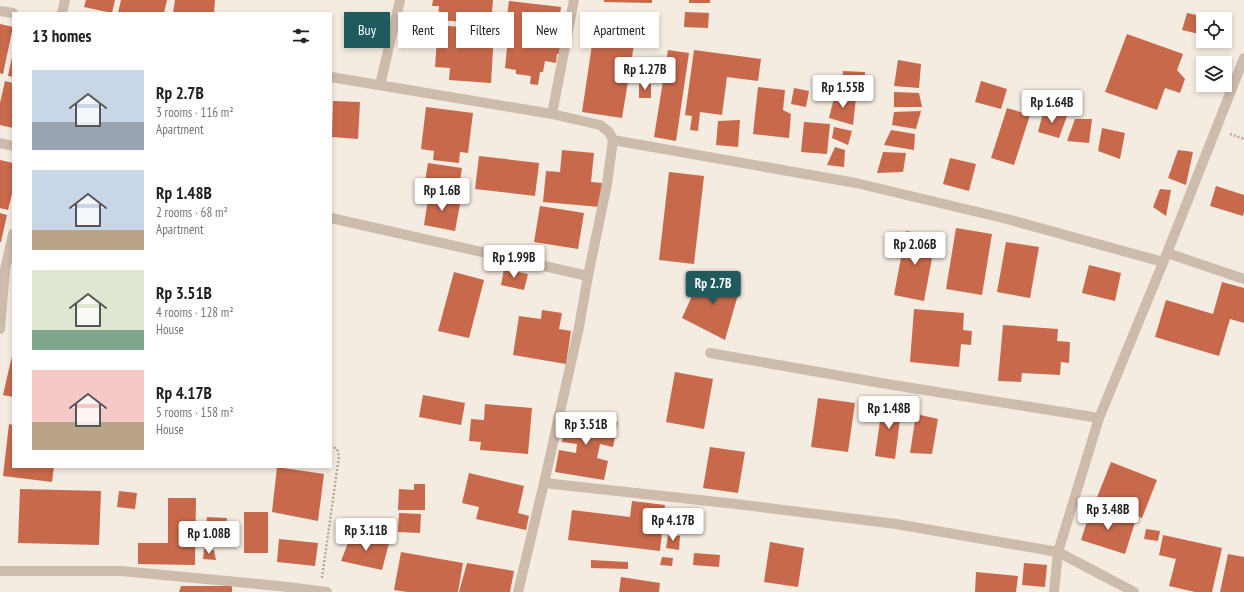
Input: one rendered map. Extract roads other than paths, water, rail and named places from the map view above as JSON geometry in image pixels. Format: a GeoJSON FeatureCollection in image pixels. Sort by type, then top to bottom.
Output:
{"type":"FeatureCollection","features":[{"type":"Feature","properties":{"kind":"street"},"geometry":{"type":"LineString","coordinates":[[62,12],[65,0]]}},
{"type":"Feature","properties":{"kind":"street"},"geometry":{"type":"LineString","coordinates":[[380,85],[400,0]]}},
{"type":"Feature","properties":{"kind":"street"},"geometry":{"type":"LineString","coordinates":[[552,114],[574,0]]}},
{"type":"Feature","properties":{"kind":"street"},"geometry":{"type":"LineString","coordinates":[[0,10],[12,14]]}},
{"type":"Feature","properties":{"kind":"street"},"geometry":{"type":"LineString","coordinates":[[1054,592],[1058,552],[1100,418],[1244,58]]}},
{"type":"Feature","properties":{"kind":"street"},"geometry":{"type":"LineString","coordinates":[[332,77],[552,114],[600,125],[609,132],[613,140],[607,184],[579,328],[518,592]]}},
{"type":"Feature","properties":{"kind":"street"},"geometry":{"type":"LineString","coordinates":[[613,140],[856,183],[1165,257],[1244,280]]}},
{"type":"Feature","properties":{"kind":"street"},"geometry":{"type":"LineString","coordinates":[[0,143],[12,146]]}},
{"type":"Feature","properties":{"kind":"street"},"geometry":{"type":"LineString","coordinates":[[332,218],[588,276]]}},
{"type":"Feature","properties":{"kind":"street"},"geometry":{"type":"LineString","coordinates":[[0,329],[6,269],[12,239]]}},
{"type":"Feature","properties":{"kind":"street"},"geometry":{"type":"LineString","coordinates":[[710,353],[881,383],[1100,418]]}},
{"type":"Feature","properties":{"kind":"street"},"geometry":{"type":"LineString","coordinates":[[544,483],[896,524],[1058,552],[1134,592]]}},
{"type":"Feature","properties":{"kind":"street"},"geometry":{"type":"LineString","coordinates":[[0,571],[121,571],[248,588],[324,591]]}}]}
